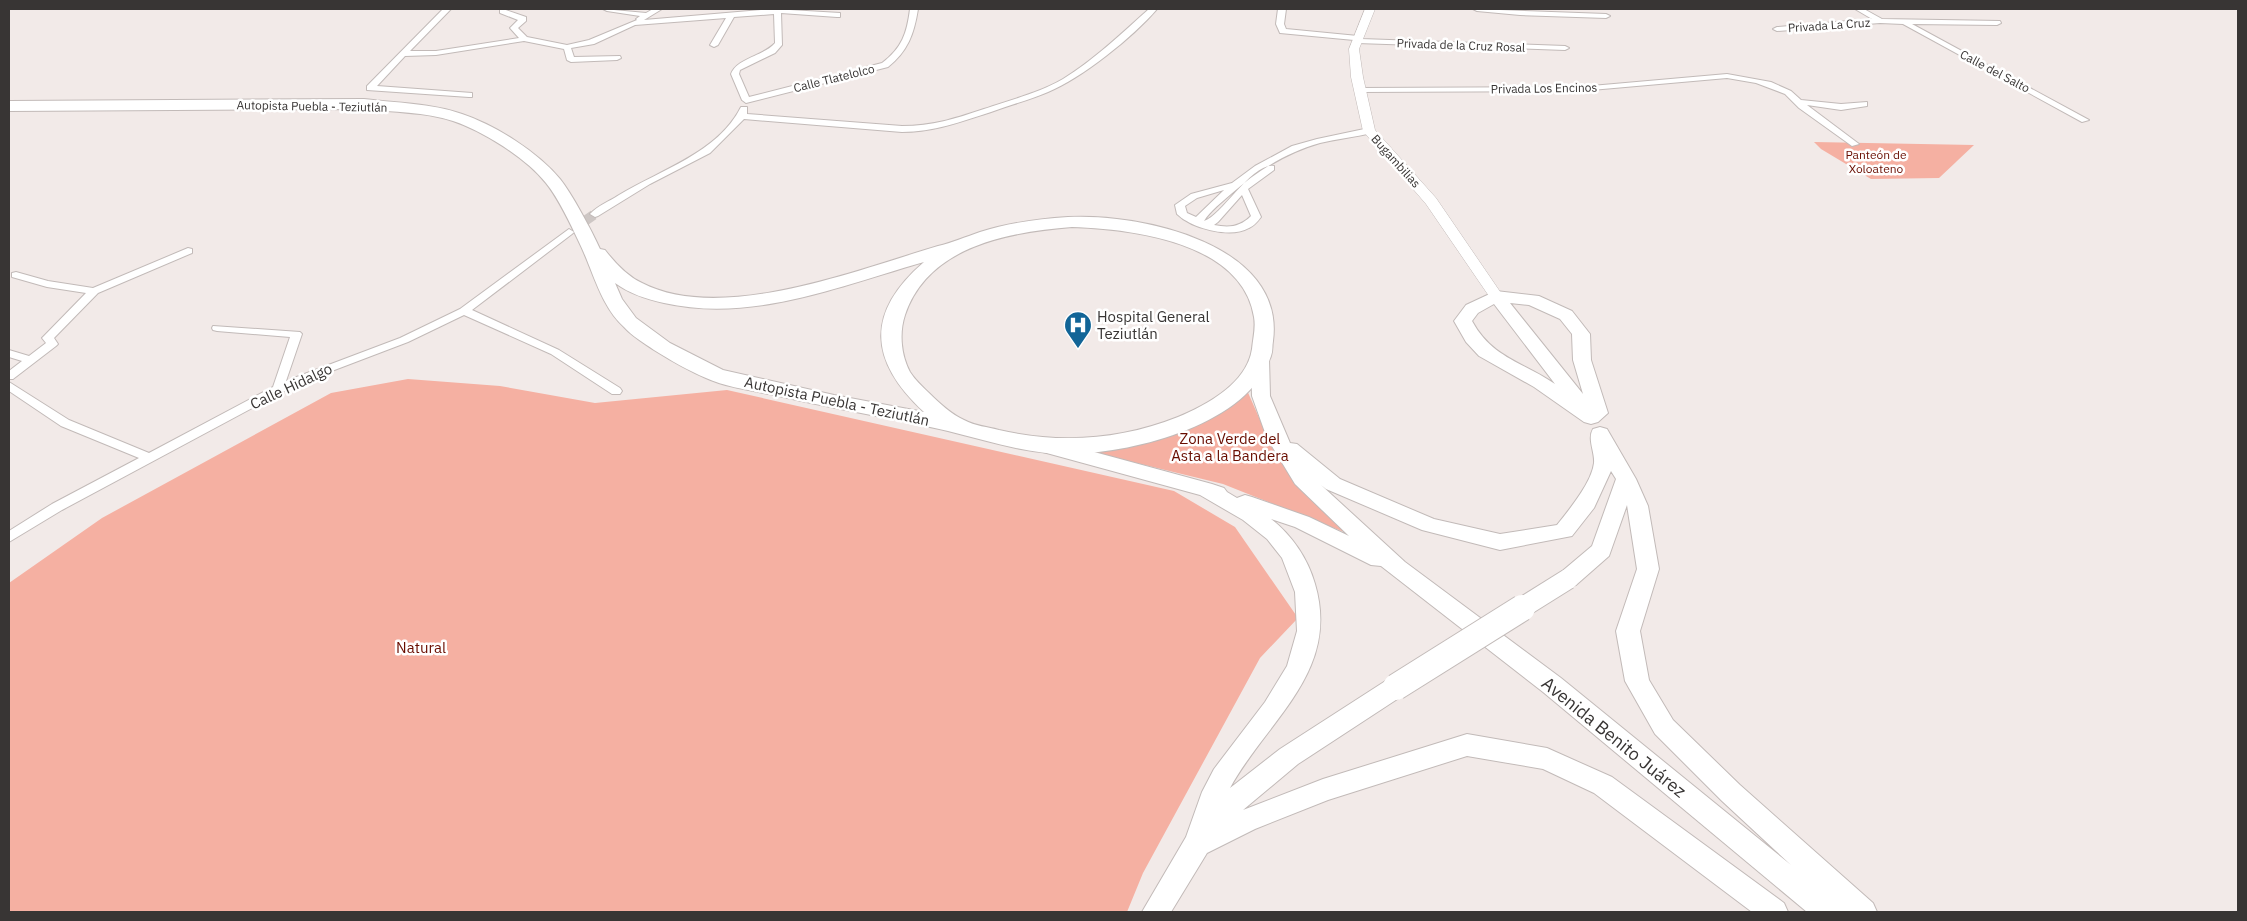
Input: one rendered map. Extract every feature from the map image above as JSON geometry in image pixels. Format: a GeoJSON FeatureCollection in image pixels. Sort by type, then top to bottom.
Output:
{"type":"FeatureCollection","features":[{"type":"Feature","properties":{"kind":"highway","name":"Autopista Puebla - Teziutlán"},"geometry":{"type":"LineString","coordinates":[[9,106],[364,104],[422,110],[457,117],[494,134],[532,160],[554,182],[588,242],[607,288],[629,322],[663,347],[716,375],[834,402],[958,426],[1006,439],[1045,446],[1080,446],[1103,444],[1161,432],[1185,422],[1224,401],[1250,376],[1260,359],[1266,342],[1265,315],[1254,290],[1244,276],[1229,263],[1201,246],[1165,234],[1120,224],[1072,222],[1010,230],[779,298],[748,302],[693,303],[671,299],[639,289],[628,283],[611,269],[588,242]]}},
{"type":"Feature","properties":{"kind":"highway","name":"Autopista Puebla - Teziutlán"},"geometry":{"type":"LineString","coordinates":[[958,426],[922,399],[900,372],[890,337],[893,316],[898,305],[918,278],[946,254],[970,243]]}},
{"type":"Feature","properties":{"kind":"main road","name":"Bugambilias"},"geometry":{"type":"LineString","coordinates":[[1370,9],[1354,49],[1360,90],[1372,135],[1431,201],[1496,296]]}},
{"type":"Feature","properties":{"kind":"main road"},"geometry":{"type":"LineString","coordinates":[[1276,438],[1333,484],[1429,525],[1500,542],[1564,531],[1587,503],[1604,464],[1596,426],[1598,413],[1582,360],[1581,334],[1566,315],[1533,300],[1496,296],[1472,309],[1463,321],[1472,338],[1486,352],[1541,383],[1596,426]]}},
{"type":"Feature","properties":{"kind":"main road"},"geometry":{"type":"LineString","coordinates":[[1496,296],[1596,426],[1626,479],[1638,506],[1648,569],[1628,631],[1637,681],[1664,727],[1731,793],[1863,912]]}},
{"type":"Feature","properties":{"kind":"main road"},"geometry":{"type":"LineString","coordinates":[[1260,359],[1261,396],[1276,438],[1302,479],[1396,568]]}},
{"type":"Feature","properties":{"kind":"main road"},"geometry":{"type":"LineString","coordinates":[[1045,446],[1206,489],[1302,522],[1396,568]]}},
{"type":"Feature","properties":{"kind":"main road"},"geometry":{"type":"LineString","coordinates":[[1156,912],[1197,844],[1228,807],[1262,776],[1298,748],[1568,578],[1601,550],[1626,479]]}},
{"type":"Feature","properties":{"kind":"main road"},"geometry":{"type":"LineString","coordinates":[[1197,844],[1222,778],[1262,725],[1289,684],[1303,656],[1309,632],[1306,589],[1293,557],[1276,535],[1257,519],[1206,489]]}},
{"type":"Feature","properties":{"kind":"main road","name":"Avenida Benito Juárez"},"geometry":{"type":"LineString","coordinates":[[1396,568],[1552,685],[1828,912]]}},
{"type":"Feature","properties":{"kind":"main road"},"geometry":{"type":"LineString","coordinates":[[1197,844],[1246,821],[1323,790],[1467,745],[1547,759],[1603,785],[1774,912]]}},
{"type":"Feature","properties":{"kind":"street"},"geometry":{"type":"LineString","coordinates":[[447,9],[370,88],[469,96]]}},
{"type":"Feature","properties":{"kind":"street"},"geometry":{"type":"LineString","coordinates":[[607,9],[647,15]]}},
{"type":"Feature","properties":{"kind":"street"},"geometry":{"type":"LineString","coordinates":[[403,54],[436,53],[524,39],[568,47],[592,42],[658,9]]}},
{"type":"Feature","properties":{"kind":"street","name":"Calle Tlatelolco"},"geometry":{"type":"LineString","coordinates":[[746,100],[885,65],[898,56],[909,40],[914,9]]}},
{"type":"Feature","properties":{"kind":"street"},"geometry":{"type":"LineString","coordinates":[[742,116],[902,129],[925,129],[953,122],[1046,90],[1066,80],[1116,43],[1153,9]]}},
{"type":"Feature","properties":{"kind":"street","name":"Privada de la Cruz Rosal"},"geometry":{"type":"LineString","coordinates":[[1282,9],[1280,24],[1284,31],[1358,40],[1565,48]]}},
{"type":"Feature","properties":{"kind":"street"},"geometry":{"type":"LineString","coordinates":[[1477,9],[1520,13],[1606,16]]}},
{"type":"Feature","properties":{"kind":"street"},"geometry":{"type":"LineString","coordinates":[[1859,9],[1880,22]]}},
{"type":"Feature","properties":{"kind":"street"},"geometry":{"type":"LineString","coordinates":[[634,22],[777,10],[837,15]]}},
{"type":"Feature","properties":{"kind":"street"},"geometry":{"type":"LineString","coordinates":[[595,214],[647,182],[707,151],[742,116],[746,100],[735,74],[737,69],[772,51],[779,43],[777,10]]}},
{"type":"Feature","properties":{"kind":"street"},"geometry":{"type":"LineString","coordinates":[[503,11],[523,19],[514,28],[524,39]]}},
{"type":"Feature","properties":{"kind":"street"},"geometry":{"type":"LineString","coordinates":[[714,45],[732,14]]}},
{"type":"Feature","properties":{"kind":"street","name":"Privada La Cruz"},"geometry":{"type":"LineString","coordinates":[[1778,29],[1880,22],[1997,23]]}},
{"type":"Feature","properties":{"kind":"street","name":"Calle del Salto"},"geometry":{"type":"LineString","coordinates":[[1904,23],[2085,120]]}},
{"type":"Feature","properties":{"kind":"street"},"geometry":{"type":"LineString","coordinates":[[568,47],[571,60],[617,58]]}},
{"type":"Feature","properties":{"kind":"street","name":"Privada Los Encinos"},"geometry":{"type":"LineString","coordinates":[[1360,90],[1580,88],[1727,76],[1746,78],[1764,83],[1797,99],[1802,106],[1855,144]]}},
{"type":"Feature","properties":{"kind":"street"},"geometry":{"type":"LineString","coordinates":[[1799,102],[1842,106],[1864,104]]}},
{"type":"Feature","properties":{"kind":"street"},"geometry":{"type":"LineString","coordinates":[[1202,224],[1201,217],[1232,185],[1276,156],[1301,144],[1335,136],[1372,135]]}},
{"type":"Feature","properties":{"kind":"street"},"geometry":{"type":"LineString","coordinates":[[1202,224],[1214,220],[1243,188],[1285,160],[1309,149],[1372,135]]}},
{"type":"Feature","properties":{"kind":"street"},"geometry":{"type":"LineString","coordinates":[[1232,185],[1194,196],[1180,205],[1182,214],[1202,224],[1221,230],[1245,227],[1256,217],[1243,188]]}},
{"type":"Feature","properties":{"kind":"street","name":"Calle Hidalgo"},"geometry":{"type":"LineString","coordinates":[[9,537],[57,507],[278,389],[312,374],[404,340],[464,311],[569,232]]}},
{"type":"Feature","properties":{"kind":"street"},"geometry":{"type":"LineString","coordinates":[[9,376],[52,344],[48,338],[94,291],[188,251]]}},
{"type":"Feature","properties":{"kind":"street"},"geometry":{"type":"LineString","coordinates":[[16,276],[47,284],[94,291]]}},
{"type":"Feature","properties":{"kind":"street"},"geometry":{"type":"LineString","coordinates":[[464,311],[555,352],[616,391]]}},
{"type":"Feature","properties":{"kind":"street"},"geometry":{"type":"LineString","coordinates":[[217,328],[291,332],[296,334],[278,389]]}},
{"type":"Feature","properties":{"kind":"street"},"geometry":{"type":"LineString","coordinates":[[9,353],[32,360]]}},
{"type":"Feature","properties":{"kind":"street"},"geometry":{"type":"LineString","coordinates":[[9,386],[65,423],[151,458]]}},
{"type":"Feature","properties":{"kind":"green space","name":"Panteón de Xoloateno"},"geometry":{"type":"Polygon","coordinates":[[[1814,142],[1974,145],[1939,178],[1871,179],[1821,149],[1814,142]]]}},
{"type":"Feature","properties":{"kind":"green space","name":"Natural"},"geometry":{"type":"Polygon","coordinates":[[[408,379],[500,386],[595,403],[727,390],[1174,491],[1235,527],[1298,618],[1260,658],[1143,873],[1127,912],[9,912],[9,583],[102,518],[331,393],[408,379]]]}},
{"type":"Feature","properties":{"kind":"green space","name":"Zona Verde del Asta a la Bandera"},"geometry":{"type":"Polygon","coordinates":[[[1246,388],[1275,454],[1344,532],[1223,484],[1091,452],[1161,436],[1246,388]]]}},
{"type":"Feature","properties":{"kind":"tunnel"},"geometry":{"type":"LineString","coordinates":[[573,229],[595,214]]}},
{"type":"Feature","properties":{"kind":"place","name":"Hospital General Teziutlán"},"geometry":{"type":"Point","coordinates":[1078,349]}}]}
